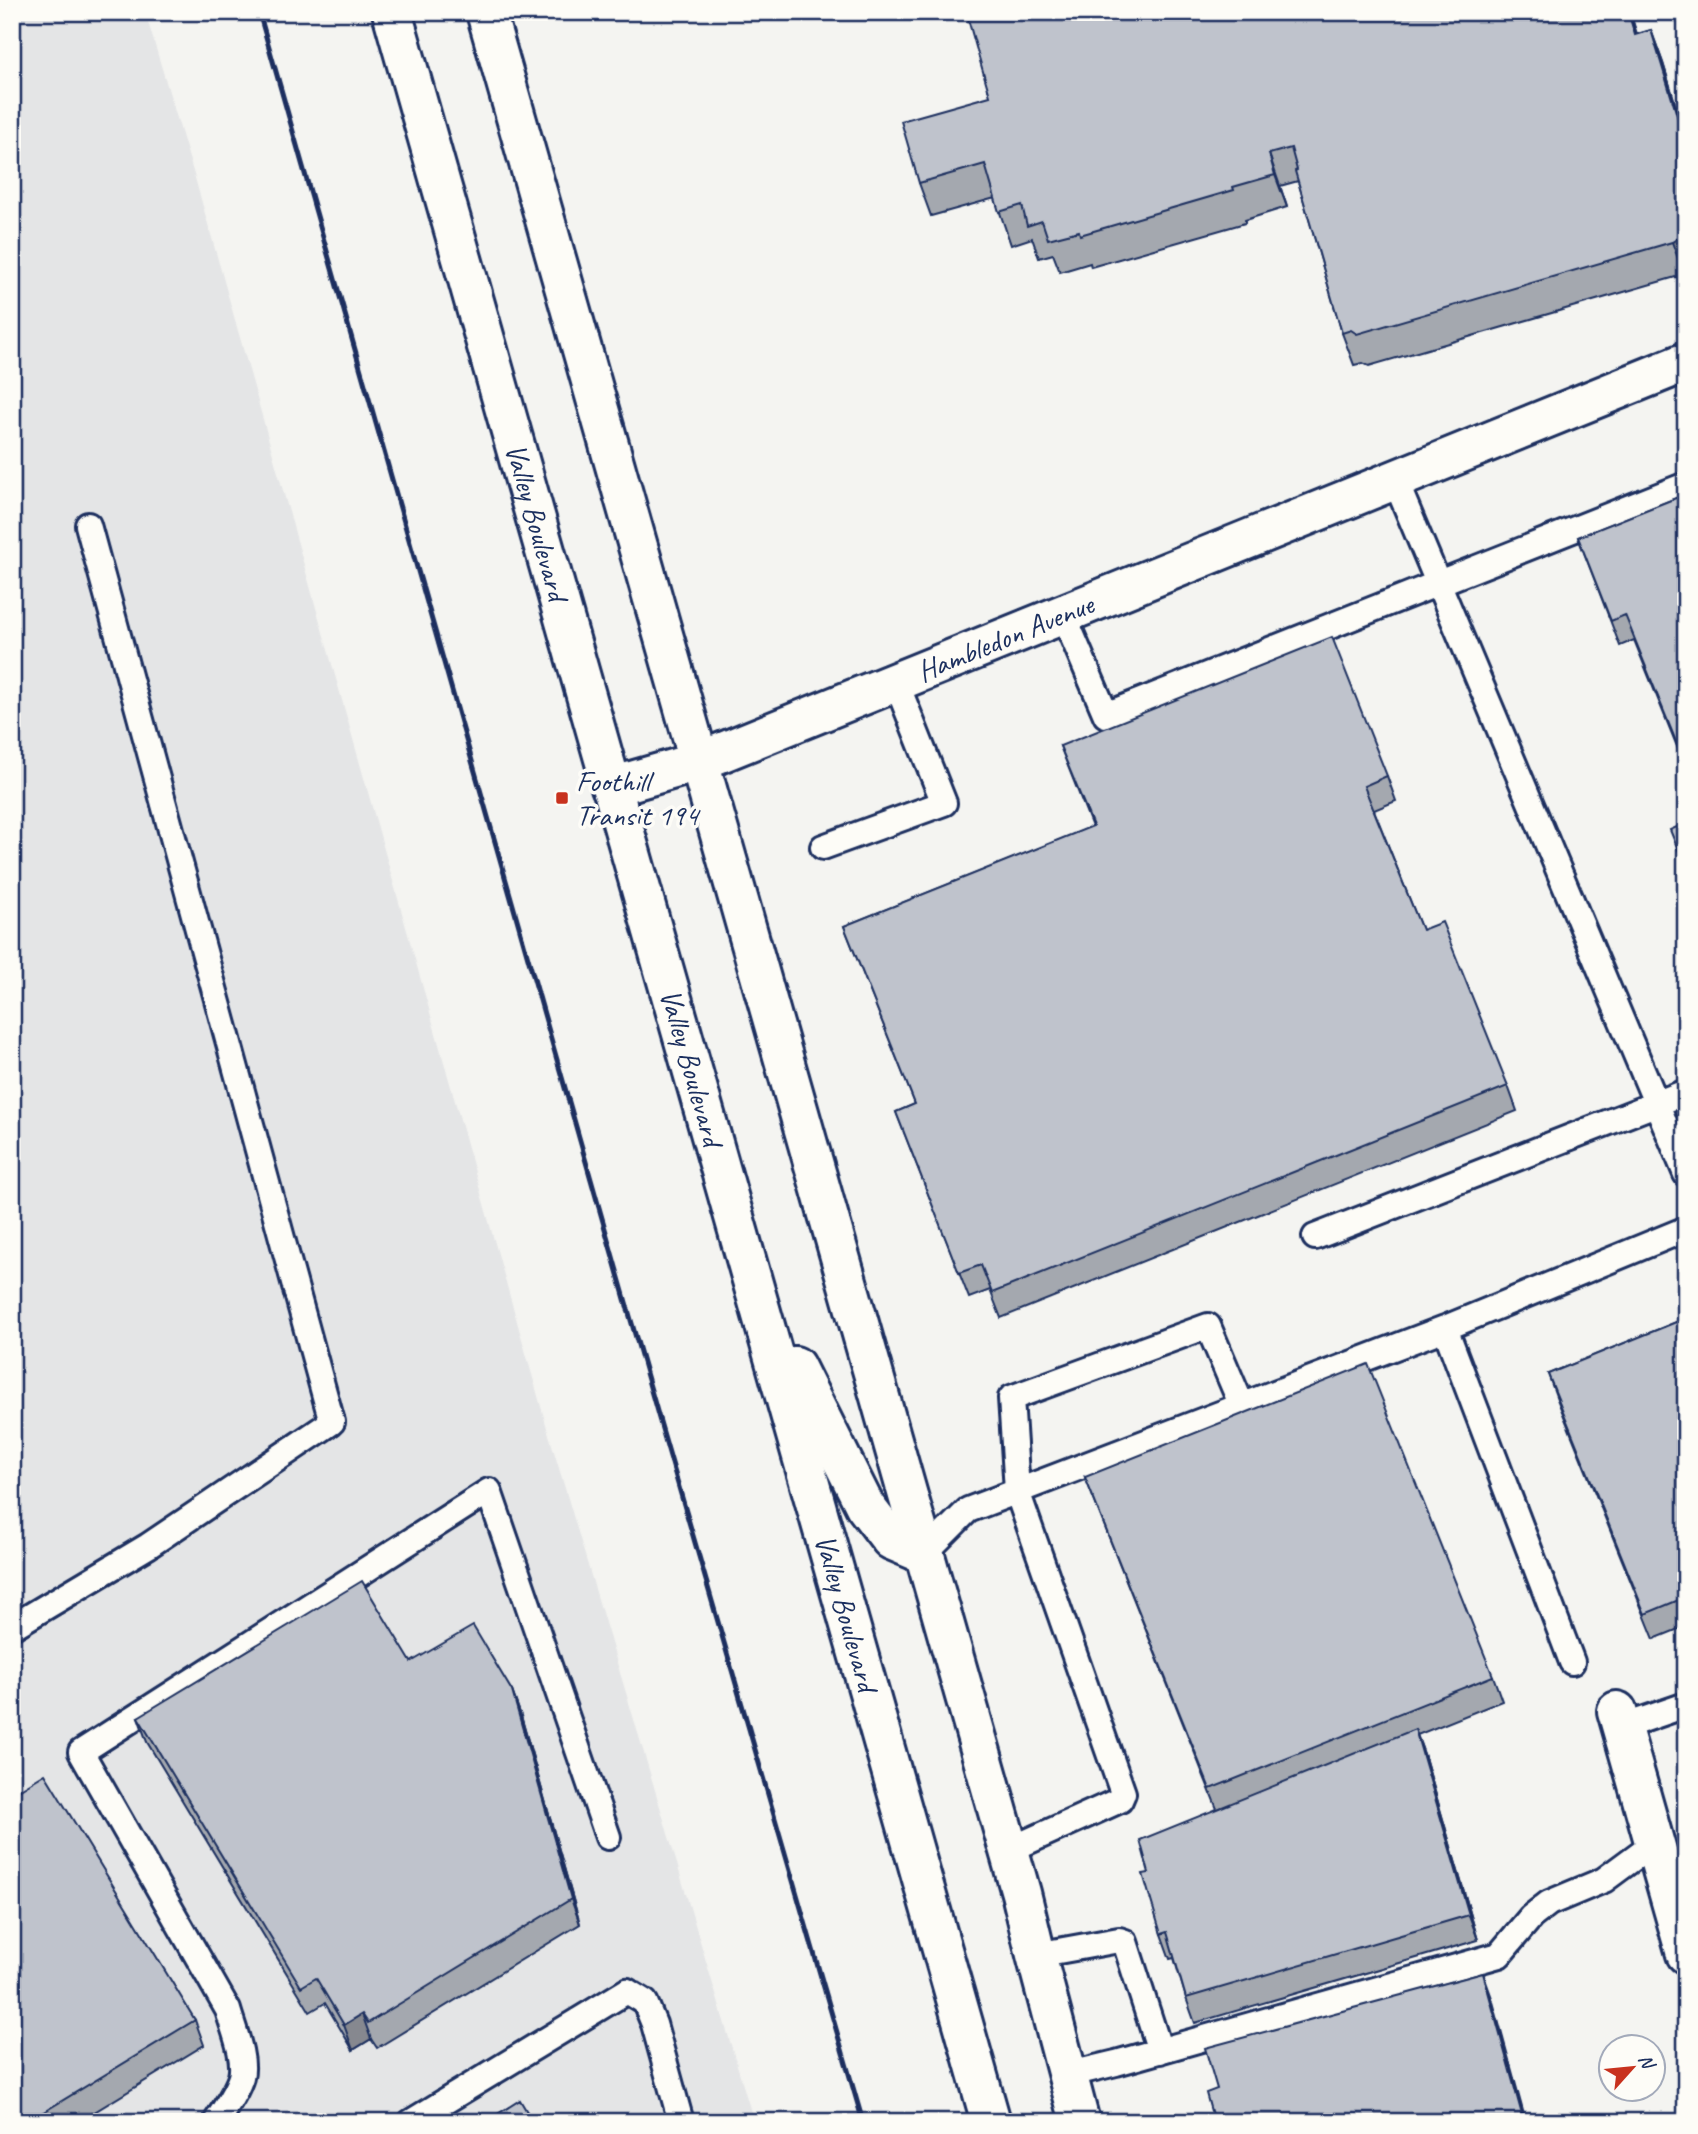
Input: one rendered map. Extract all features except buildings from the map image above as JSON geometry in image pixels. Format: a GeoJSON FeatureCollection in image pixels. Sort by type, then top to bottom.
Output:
{"type":"FeatureCollection","features":[{"type":"Feature","properties":{"kind":"main road","name":"Valley Boulevard"},"geometry":{"type":"LineString","coordinates":[[392,12],[991,2122]]}},
{"type":"Feature","properties":{"kind":"main road"},"geometry":{"type":"LineString","coordinates":[[486,12],[1009,1850],[1080,2122]]}},
{"type":"Feature","properties":{"kind":"main road","name":"Hambledon Avenue"},"geometry":{"type":"LineString","coordinates":[[611,787],[698,762],[1686,362]]}},
{"type":"Feature","properties":{"kind":"main road"},"geometry":{"type":"LineString","coordinates":[[754,1286],[865,1506],[891,1540],[924,1554]]}},
{"type":"Feature","properties":{"kind":"main road"},"geometry":{"type":"LineString","coordinates":[[1619,1719],[1686,1954]]}},
{"type":"Feature","properties":{"kind":"lane"},"geometry":{"type":"LineString","coordinates":[[1395,480],[1686,1174]]}},
{"type":"Feature","properties":{"kind":"lane"},"geometry":{"type":"LineString","coordinates":[[1063,614],[1106,715],[1686,485]]}},
{"type":"Feature","properties":{"kind":"lane"},"geometry":{"type":"LineString","coordinates":[[12,1627],[148,1546],[332,1422],[88,525]]}},
{"type":"Feature","properties":{"kind":"lane"},"geometry":{"type":"LineString","coordinates":[[823,847],[944,803],[896,682]]}},
{"type":"Feature","properties":{"kind":"lane"},"geometry":{"type":"LineString","coordinates":[[1315,1237],[1686,1092]]}},
{"type":"Feature","properties":{"kind":"lane"},"geometry":{"type":"LineString","coordinates":[[924,1554],[968,1510],[1445,1328],[1686,1230]]}},
{"type":"Feature","properties":{"kind":"lane"},"geometry":{"type":"LineString","coordinates":[[1009,1850],[1120,1800],[1123,1793],[1017,1491],[1011,1398],[1208,1326],[1242,1406]]}},
{"type":"Feature","properties":{"kind":"lane"},"geometry":{"type":"LineString","coordinates":[[1445,1328],[1572,1662]]}},
{"type":"Feature","properties":{"kind":"lane"},"geometry":{"type":"LineString","coordinates":[[216,2122],[242,2074],[239,2044],[228,2010],[81,1752],[489,1491],[608,1837]]}},
{"type":"Feature","properties":{"kind":"lane"},"geometry":{"type":"LineString","coordinates":[[1619,1719],[1686,1705]]}},
{"type":"Feature","properties":{"kind":"lane"},"geometry":{"type":"LineString","coordinates":[[1066,2075],[1499,1955],[1531,1917],[1549,1903],[1604,1880],[1654,1843]]}},
{"type":"Feature","properties":{"kind":"lane"},"geometry":{"type":"LineString","coordinates":[[1035,1955],[1119,1940],[1125,1942],[1160,2051]]}},
{"type":"Feature","properties":{"kind":"lane"},"geometry":{"type":"LineString","coordinates":[[411,2122],[626,1991],[645,2002],[654,2024],[681,2122]]}},
{"type":"Feature","properties":{"kind":"shaded area"},"geometry":{"type":"Polygon","coordinates":[[[12,12],[145,12],[195,178],[547,1428],[754,2122],[12,2122],[12,12]]]}},
{"type":"Feature","properties":{"kind":"railway"},"geometry":{"type":"LineString","coordinates":[[259,12],[658,1415],[863,2122]]}},
{"type":"Feature","properties":{"kind":"place","name":"Foothill Transit 194"},"geometry":{"type":"Point","coordinates":[562,798]}}]}
